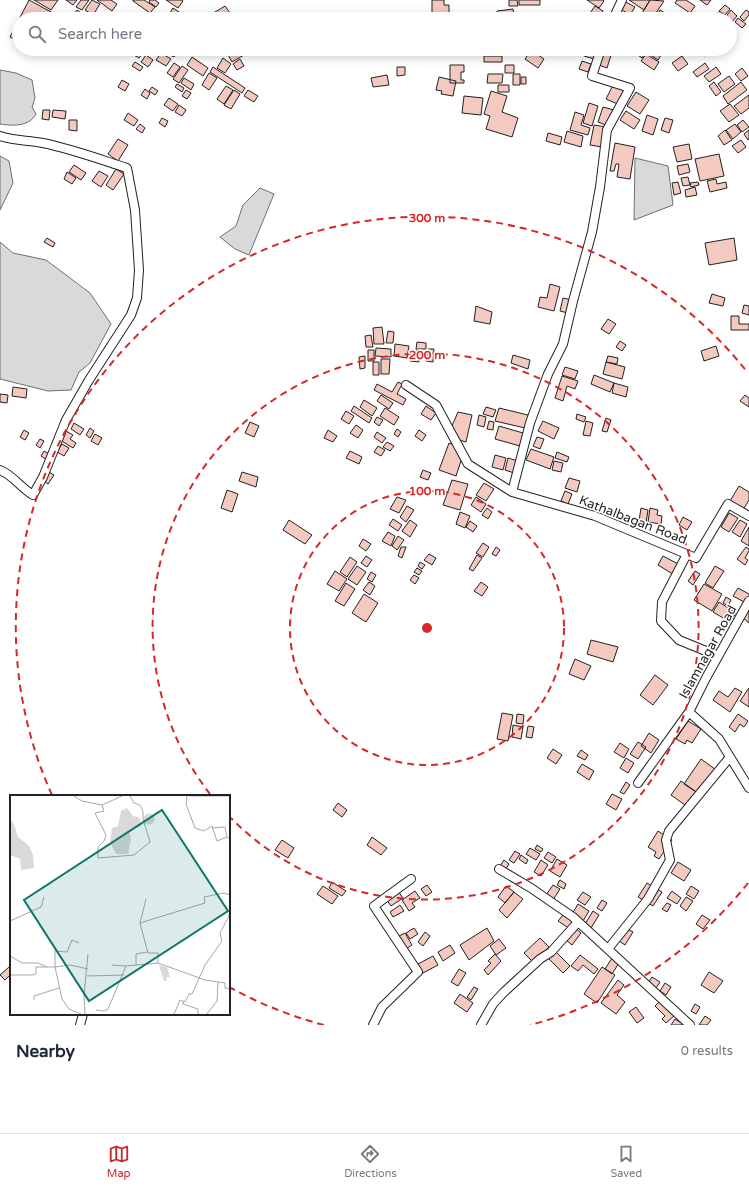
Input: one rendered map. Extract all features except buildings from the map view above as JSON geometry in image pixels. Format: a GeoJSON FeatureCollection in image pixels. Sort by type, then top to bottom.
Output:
{"type":"FeatureCollection","features":[{"type":"Feature","properties":{"kind":"street"},"geometry":{"type":"LineString","coordinates":[[617,12],[622,0]]}},
{"type":"Feature","properties":{"kind":"street"},"geometry":{"type":"LineString","coordinates":[[512,492],[530,423],[548,374],[563,344],[592,232],[600,187],[607,130],[630,88],[592,76],[599,56]]}},
{"type":"Feature","properties":{"kind":"street"},"geometry":{"type":"LineString","coordinates":[[0,136],[11,140],[42,143],[69,149],[127,168],[134,210],[139,270],[137,298],[131,315],[89,380],[66,420],[43,477],[33,496],[10,474],[0,470]]}},
{"type":"Feature","properties":{"kind":"street","name":"Kathalbagan Road"},"geometry":{"type":"LineString","coordinates":[[406,385],[436,405],[468,464],[512,492],[595,516],[696,558],[728,504],[749,516]]}},
{"type":"Feature","properties":{"kind":"street"},"geometry":{"type":"LineString","coordinates":[[687,554],[662,602],[661,621],[679,640],[718,656]]}},
{"type":"Feature","properties":{"kind":"street","name":"Islamnagar Road"},"geometry":{"type":"LineString","coordinates":[[749,602],[718,656],[689,712],[719,739],[749,788]]}},
{"type":"Feature","properties":{"kind":"street"},"geometry":{"type":"LineString","coordinates":[[638,783],[689,712]]}},
{"type":"Feature","properties":{"kind":"street"},"geometry":{"type":"LineString","coordinates":[[608,949],[648,898],[670,860],[666,840],[670,832],[730,757]]}},
{"type":"Feature","properties":{"kind":"street"},"geometry":{"type":"LineString","coordinates":[[499,869],[531,888],[573,917],[690,1025]]}},
{"type":"Feature","properties":{"kind":"street"},"geometry":{"type":"LineString","coordinates":[[373,1025],[382,1007],[418,972],[374,906],[411,879]]}},
{"type":"Feature","properties":{"kind":"street"},"geometry":{"type":"LineString","coordinates":[[481,1025],[493,1004],[503,993],[540,959],[550,952],[578,922]]}},
{"type":"Feature","properties":{"kind":"street"},"geometry":{"type":"LineString","coordinates":[[80,1025],[83,1015]]}},
{"type":"Feature","properties":{"kind":"shaded area"},"geometry":{"type":"Polygon","coordinates":[[[0,70],[16,73],[32,80],[35,98],[32,107],[36,114],[29,121],[20,125],[0,124],[0,70]]]}},
{"type":"Feature","properties":{"kind":"shaded area"},"geometry":{"type":"Polygon","coordinates":[[[0,156],[9,161],[13,183],[0,210],[0,156]]]}},
{"type":"Feature","properties":{"kind":"shaded area"},"geometry":{"type":"Polygon","coordinates":[[[635,158],[668,166],[673,205],[634,220],[635,158]]]}},
{"type":"Feature","properties":{"kind":"shaded area"},"geometry":{"type":"Polygon","coordinates":[[[260,188],[274,194],[249,255],[235,249],[220,237],[236,226],[243,205],[260,188]]]}},
{"type":"Feature","properties":{"kind":"shaded area"},"geometry":{"type":"Polygon","coordinates":[[[0,242],[13,253],[46,260],[90,293],[111,324],[90,363],[79,372],[71,390],[48,391],[0,379],[0,242]]]}}]}
